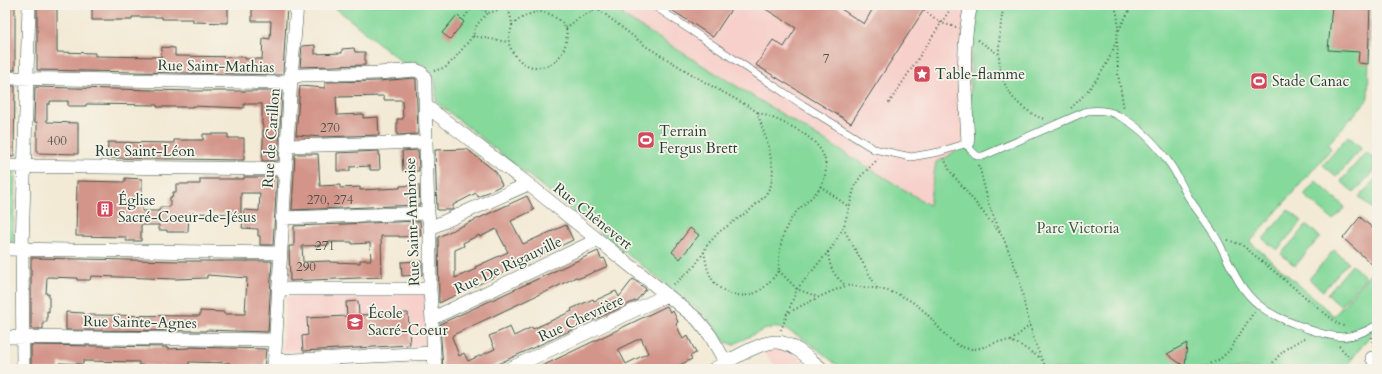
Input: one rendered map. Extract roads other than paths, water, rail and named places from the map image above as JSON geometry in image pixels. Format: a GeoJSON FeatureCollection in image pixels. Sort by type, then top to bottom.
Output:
{"type":"FeatureCollection","features":[{"type":"Feature","properties":{"kind":"street"},"geometry":{"type":"LineString","coordinates":[[23,369],[24,337],[22,249],[29,5]]}},
{"type":"Feature","properties":{"kind":"street","name":"Rue de Carillon"},"geometry":{"type":"LineString","coordinates":[[274,365],[285,169],[297,5]]}},
{"type":"Feature","properties":{"kind":"street"},"geometry":{"type":"LineString","coordinates":[[968,142],[965,51],[967,20],[971,5]]}},
{"type":"Feature","properties":{"kind":"street","name":"Rue Saint-Mathias"},"geometry":{"type":"LineString","coordinates":[[5,78],[282,83],[301,75],[378,73],[415,70],[424,74]]}},
{"type":"Feature","properties":{"kind":"street","name":"Rue Saint-Ambroise"},"geometry":{"type":"LineString","coordinates":[[424,74],[428,213],[430,228],[430,288],[435,369]]}},
{"type":"Feature","properties":{"kind":"street","name":"Rue Chênevert"},"geometry":{"type":"LineString","coordinates":[[426,106],[528,184],[597,240],[668,291],[710,334],[720,366]]}},
{"type":"Feature","properties":{"kind":"street"},"geometry":{"type":"LineString","coordinates":[[287,146],[426,142]]}},
{"type":"Feature","properties":{"kind":"street","name":"Rue Saint-Léon"},"geometry":{"type":"LineString","coordinates":[[5,166],[285,169]]}},
{"type":"Feature","properties":{"kind":"street"},"geometry":{"type":"LineString","coordinates":[[430,228],[528,184]]}},
{"type":"Feature","properties":{"kind":"street"},"geometry":{"type":"LineString","coordinates":[[282,218],[428,213]]}},
{"type":"Feature","properties":{"kind":"street","name":"Rue De Rigauville"},"geometry":{"type":"LineString","coordinates":[[433,318],[597,240]]}},
{"type":"Feature","properties":{"kind":"street"},"geometry":{"type":"LineString","coordinates":[[5,249],[280,253]]}},
{"type":"Feature","properties":{"kind":"street"},"geometry":{"type":"LineString","coordinates":[[278,289],[430,288]]}},
{"type":"Feature","properties":{"kind":"street","name":"Rue Chevrière"},"geometry":{"type":"LineString","coordinates":[[509,369],[668,291]]}},
{"type":"Feature","properties":{"kind":"street","name":"Rue Sainte-Agnes"},"geometry":{"type":"LineString","coordinates":[[5,337],[275,340]]}},
{"type":"Feature","properties":{"kind":"street"},"geometry":{"type":"LineString","coordinates":[[720,366],[764,344],[782,342],[799,350],[822,369]]}},
{"type":"Feature","properties":{"kind":"street"},"geometry":{"type":"LineString","coordinates":[[274,365],[434,353]]}},
{"type":"Feature","properties":{"kind":"lane"},"geometry":{"type":"LineString","coordinates":[[653,5],[803,105],[874,149],[911,157],[938,152],[968,142],[970,149],[977,156],[983,156],[1088,111],[1098,110],[1116,114],[1136,126],[1171,165],[1189,198],[1216,237],[1234,274],[1246,292],[1258,305],[1280,318],[1336,338],[1366,332],[1377,325]]}},
{"type":"Feature","properties":{"kind":"place","name":"Table-flamme"},"geometry":{"type":"Point","coordinates":[922,74]}},
{"type":"Feature","properties":{"kind":"place","name":"Stade Canac"},"geometry":{"type":"Point","coordinates":[1259,81]}},
{"type":"Feature","properties":{"kind":"place","name":"Terrain Fergus Brett"},"geometry":{"type":"Point","coordinates":[646,140]}},
{"type":"Feature","properties":{"kind":"place","name":"Église Sacré-Coeur-de-Jésus"},"geometry":{"type":"Point","coordinates":[105,209]}},
{"type":"Feature","properties":{"kind":"place","name":"École Sacré-Coeur"},"geometry":{"type":"Point","coordinates":[355,322]}},
{"type":"Feature","properties":{"kind":"park label","name":"Parc Victoria"},"geometry":{"type":"Point","coordinates":[1078,228]}}]}
